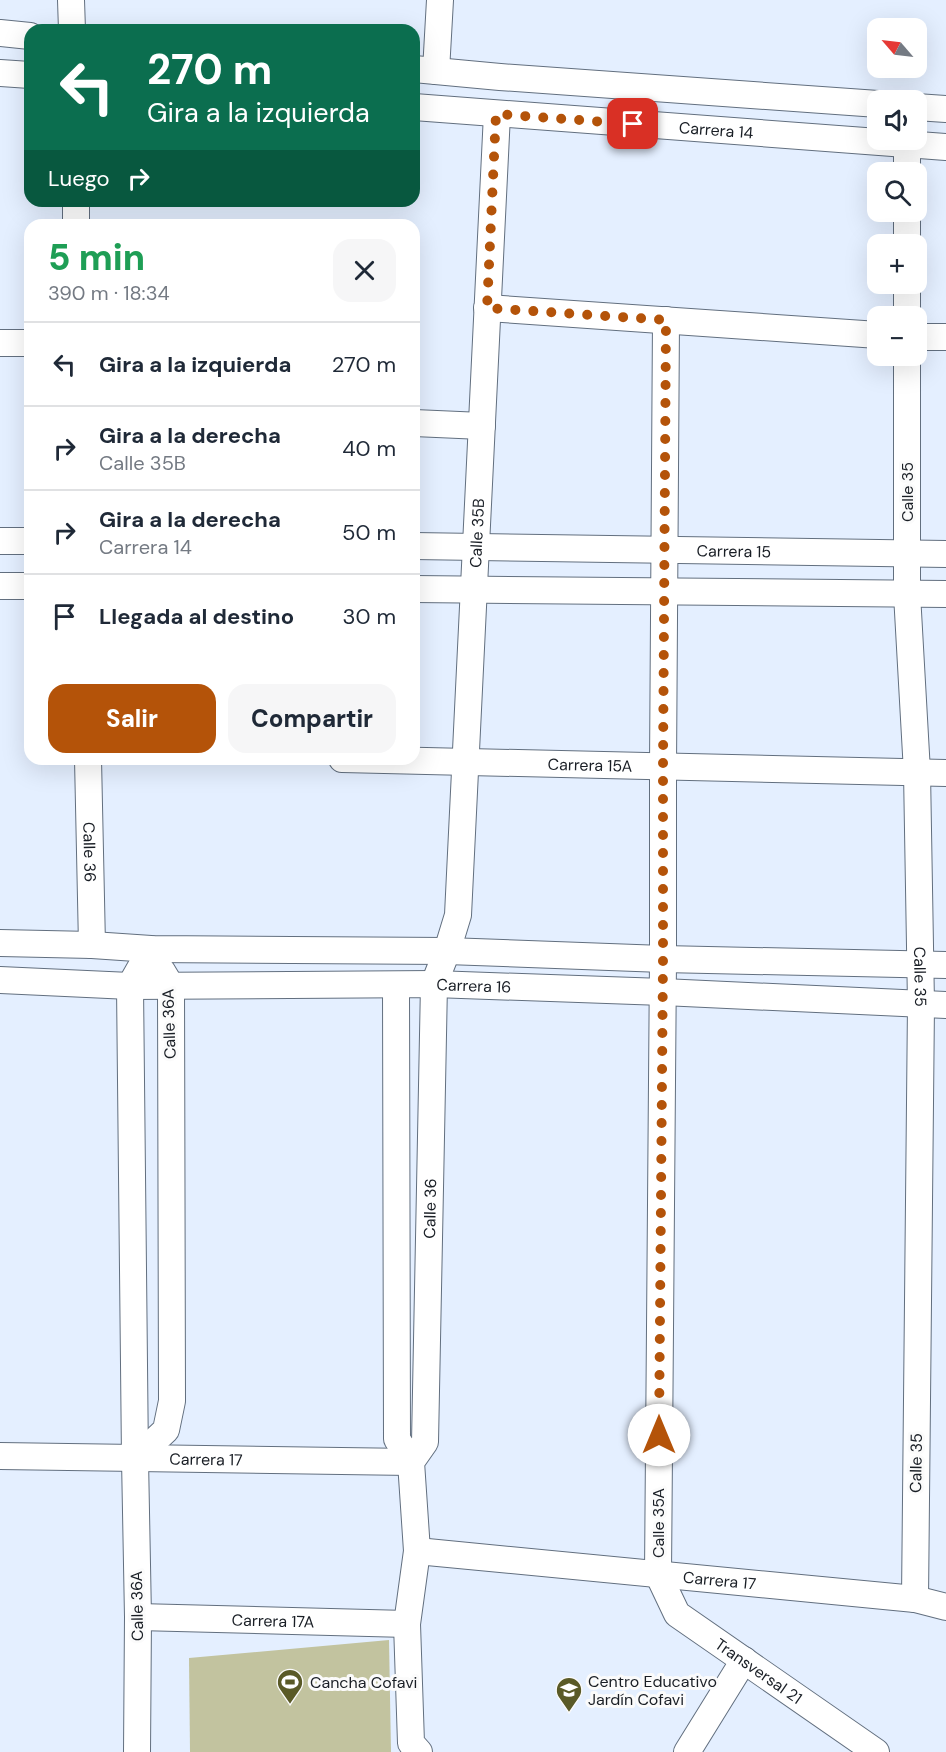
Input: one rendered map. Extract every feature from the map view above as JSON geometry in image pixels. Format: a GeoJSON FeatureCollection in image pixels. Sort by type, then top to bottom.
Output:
{"type":"FeatureCollection","features":[{"type":"Feature","properties":{"kind":"street"},"geometry":{"type":"LineString","coordinates":[[71,0],[72,24]]}},
{"type":"Feature","properties":{"kind":"street"},"geometry":{"type":"LineString","coordinates":[[440,0],[425,70],[867,103]]}},
{"type":"Feature","properties":{"kind":"street"},"geometry":{"type":"LineString","coordinates":[[0,33],[24,35]]}},
{"type":"Feature","properties":{"kind":"street"},"geometry":{"type":"LineString","coordinates":[[0,73],[24,75]]}},
{"type":"Feature","properties":{"kind":"street","name":"Carrera 14"},"geometry":{"type":"LineString","coordinates":[[420,108],[867,141]]}},
{"type":"Feature","properties":{"kind":"street"},"geometry":{"type":"LineString","coordinates":[[927,108],[946,109]]}},
{"type":"Feature","properties":{"kind":"street","name":"Calle 35B"},"geometry":{"type":"LineString","coordinates":[[447,951],[458,915],[496,114]]}},
{"type":"Feature","properties":{"kind":"street","name":"Carrera 14"},"geometry":{"type":"LineString","coordinates":[[927,146],[946,147]]}},
{"type":"Feature","properties":{"kind":"street"},"geometry":{"type":"LineString","coordinates":[[487,308],[867,334]]}},
{"type":"Feature","properties":{"kind":"street","name":"Calle 35A"},"geometry":{"type":"LineString","coordinates":[[658,1574],[666,320]]}},
{"type":"Feature","properties":{"kind":"street"},"geometry":{"type":"LineString","coordinates":[[927,337],[946,338]]}},
{"type":"Feature","properties":{"kind":"street"},"geometry":{"type":"LineString","coordinates":[[0,344],[24,343]]}},
{"type":"Feature","properties":{"kind":"street","name":"Calle 35"},"geometry":{"type":"LineString","coordinates":[[907,366],[907,594],[917,772],[920,965],[934,1004],[915,1599]]}},
{"type":"Feature","properties":{"kind":"street"},"geometry":{"type":"LineString","coordinates":[[420,423],[482,426]]}},
{"type":"Feature","properties":{"kind":"street"},"geometry":{"type":"LineString","coordinates":[[0,541],[24,541]]}},
{"type":"Feature","properties":{"kind":"street","name":"Carrera 15"},"geometry":{"type":"LineString","coordinates":[[420,546],[946,554]]}},
{"type":"Feature","properties":{"kind":"street"},"geometry":{"type":"LineString","coordinates":[[0,585],[24,586]]}},
{"type":"Feature","properties":{"kind":"street"},"geometry":{"type":"LineString","coordinates":[[420,589],[946,594]]}},
{"type":"Feature","properties":{"kind":"street","name":"Carrera 15A"},"geometry":{"type":"LineString","coordinates":[[420,761],[946,773]]}},
{"type":"Feature","properties":{"kind":"street","name":"Calle 36"},"geometry":{"type":"LineString","coordinates":[[88,765],[92,945]]}},
{"type":"Feature","properties":{"kind":"street","name":"Carrera 16"},"geometry":{"type":"LineString","coordinates":[[0,943],[151,949],[447,951],[663,959],[946,965]]}},
{"type":"Feature","properties":{"kind":"street"},"geometry":{"type":"LineString","coordinates":[[130,986],[151,949]]}},
{"type":"Feature","properties":{"kind":"street","name":"Calle 36A"},"geometry":{"type":"LineString","coordinates":[[135,1459],[166,1430],[172,1401],[171,986],[151,949]]}},
{"type":"Feature","properties":{"kind":"street","name":"Calle 36"},"geometry":{"type":"LineString","coordinates":[[411,1462],[425,1442],[434,984],[447,951]]}},
{"type":"Feature","properties":{"kind":"street","name":"Carrera 16"},"geometry":{"type":"LineString","coordinates":[[0,980],[130,986],[434,984],[934,1004]]}},
{"type":"Feature","properties":{"kind":"street","name":"Calle 36A"},"geometry":{"type":"LineString","coordinates":[[130,986],[138,1617],[137,1752]]}},
{"type":"Feature","properties":{"kind":"street","name":"Calle 36"},"geometry":{"type":"LineString","coordinates":[[396,986],[397,1439],[411,1462],[417,1551],[407,1624],[411,1743],[419,1752]]}},
{"type":"Feature","properties":{"kind":"street","name":"Carrera 17"},"geometry":{"type":"LineString","coordinates":[[0,1456],[411,1462]]}},
{"type":"Feature","properties":{"kind":"street","name":"Carrera 17"},"geometry":{"type":"LineString","coordinates":[[417,1551],[915,1599],[946,1607]]}},
{"type":"Feature","properties":{"kind":"street","name":"Transversal 21"},"geometry":{"type":"LineString","coordinates":[[658,1574],[676,1614],[876,1752]]}},
{"type":"Feature","properties":{"kind":"street","name":"Carrera 17A"},"geometry":{"type":"LineString","coordinates":[[138,1617],[407,1624]]}},
{"type":"Feature","properties":{"kind":"street"},"geometry":{"type":"LineString","coordinates":[[687,1752],[744,1660]]}},
{"type":"Feature","properties":{"kind":"green space","name":"Cancha Cofavi"},"geometry":{"type":"Polygon","coordinates":[[[389,1640],[391,1752],[190,1752],[189,1658],[389,1640]]]}},
{"type":"Feature","properties":{"kind":"place","name":"Cancha Cofavi"},"geometry":{"type":"Point","coordinates":[290,1705]}},
{"type":"Feature","properties":{"kind":"place","name":"Centro Educativo Jardín Cofavi"},"geometry":{"type":"Point","coordinates":[569,1713]}},
{"type":"Feature","properties":{"kind":"route"},"geometry":{"type":"LineString","coordinates":[[633,124],[496,114],[487,308],[666,320],[659,1435]]}}]}
